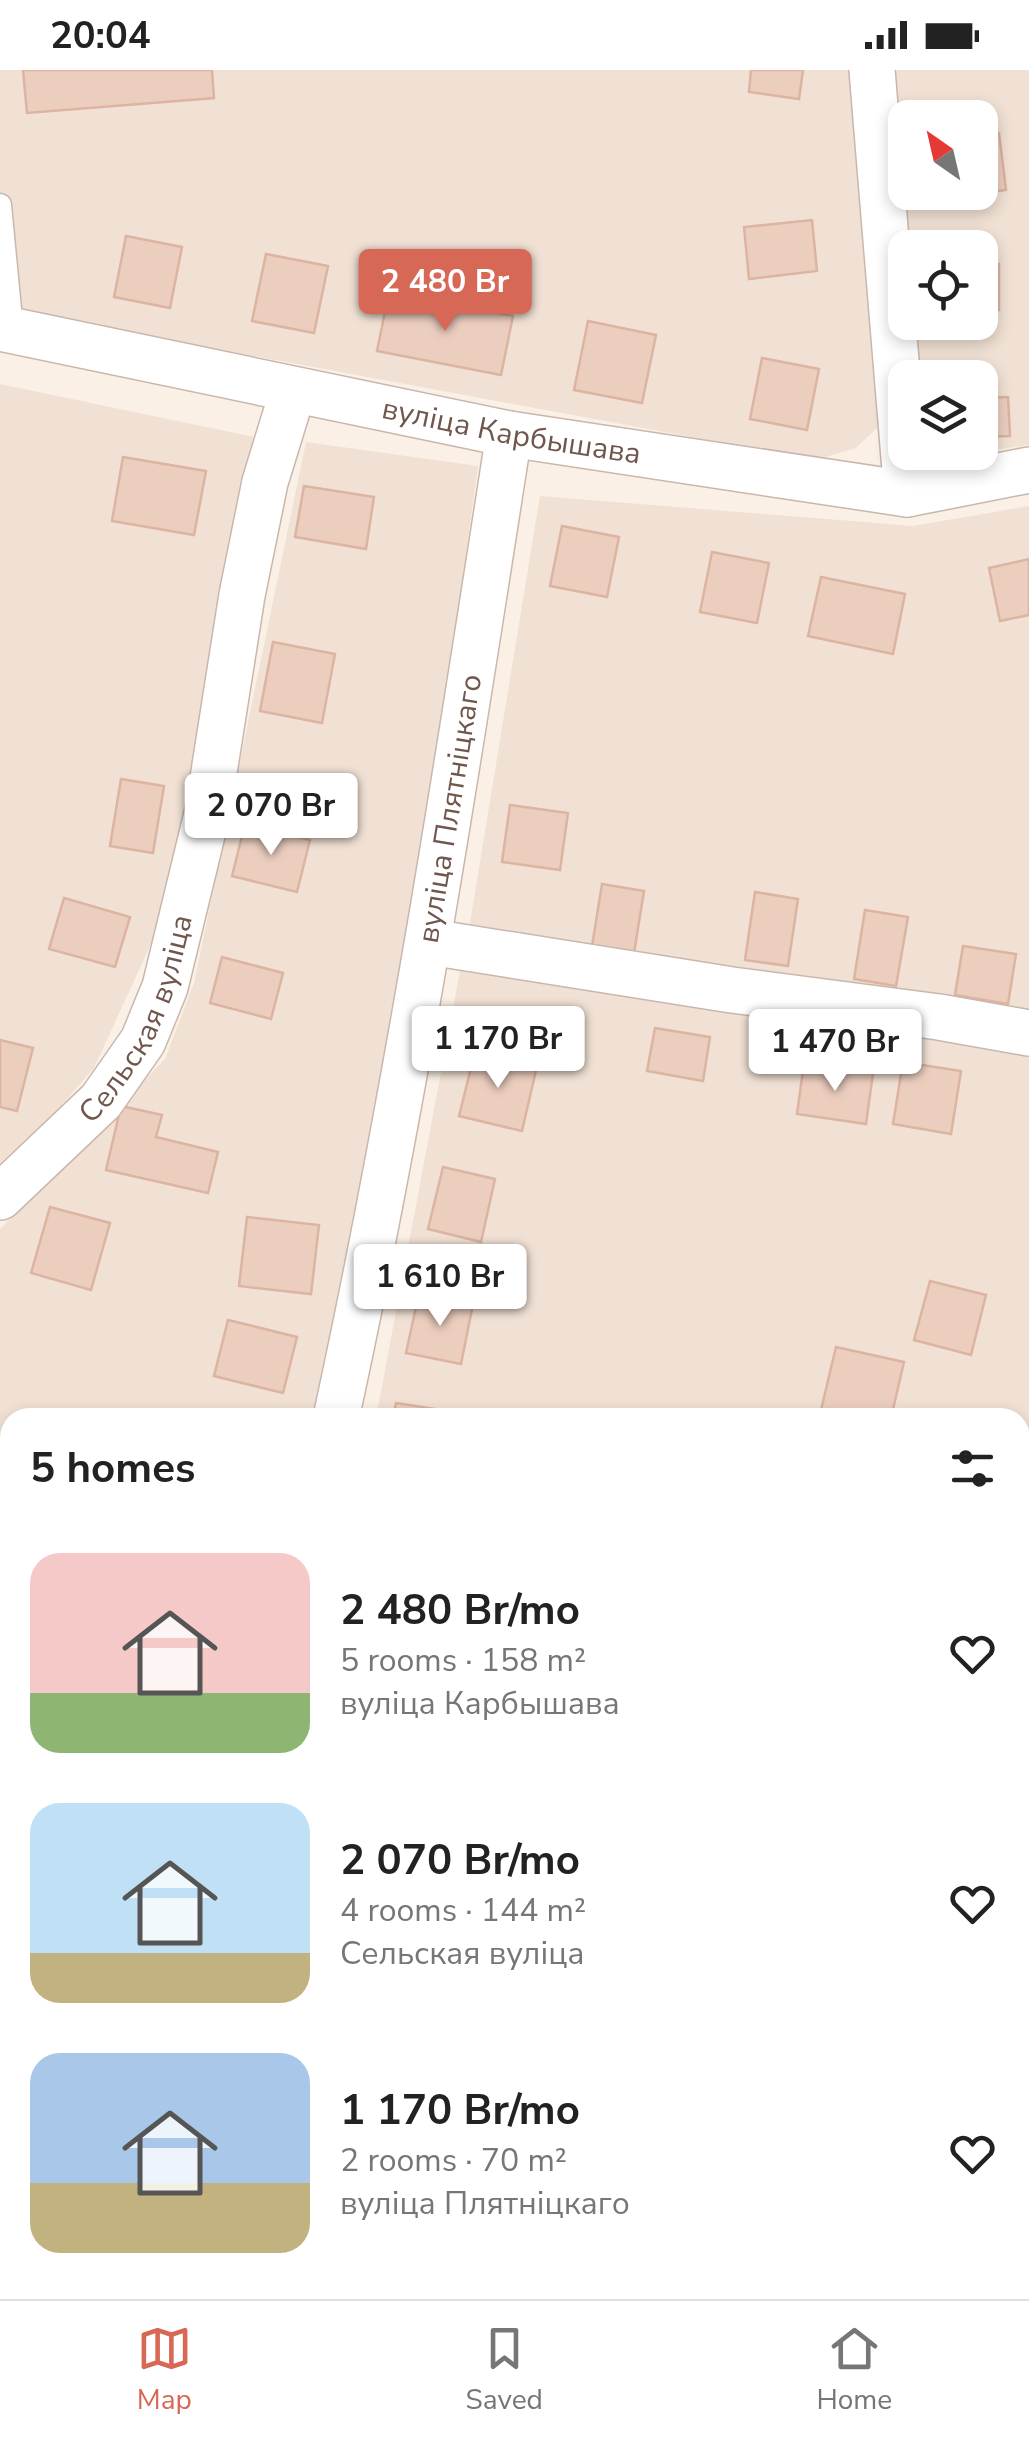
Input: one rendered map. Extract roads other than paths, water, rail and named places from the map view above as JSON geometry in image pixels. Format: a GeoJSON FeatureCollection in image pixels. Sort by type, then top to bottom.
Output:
{"type":"FeatureCollection","features":[{"type":"Feature","properties":{"kind":"street"},"geometry":{"type":"LineString","coordinates":[[872,70],[907,494]]}},
{"type":"Feature","properties":{"kind":"street","name":"вуліца Карбышава"},"geometry":{"type":"LineString","coordinates":[[6,329],[510,434],[907,494],[1029,470]]}},
{"type":"Feature","properties":{"kind":"street","name":"Сельская вуліца"},"geometry":{"type":"LineString","coordinates":[[0,1197],[101,1101],[143,1041],[165,986],[208,810],[264,482],[293,390]]}},
{"type":"Feature","properties":{"kind":"street","name":"вуліца Плятніцкаго"},"geometry":{"type":"LineString","coordinates":[[338,1408],[430,942],[510,434]]}},
{"type":"Feature","properties":{"kind":"street"},"geometry":{"type":"LineString","coordinates":[[430,942],[1029,1033]]}},
{"type":"Feature","properties":{"kind":"lane"},"geometry":{"type":"LineString","coordinates":[[0,205],[6,329]]}}]}
